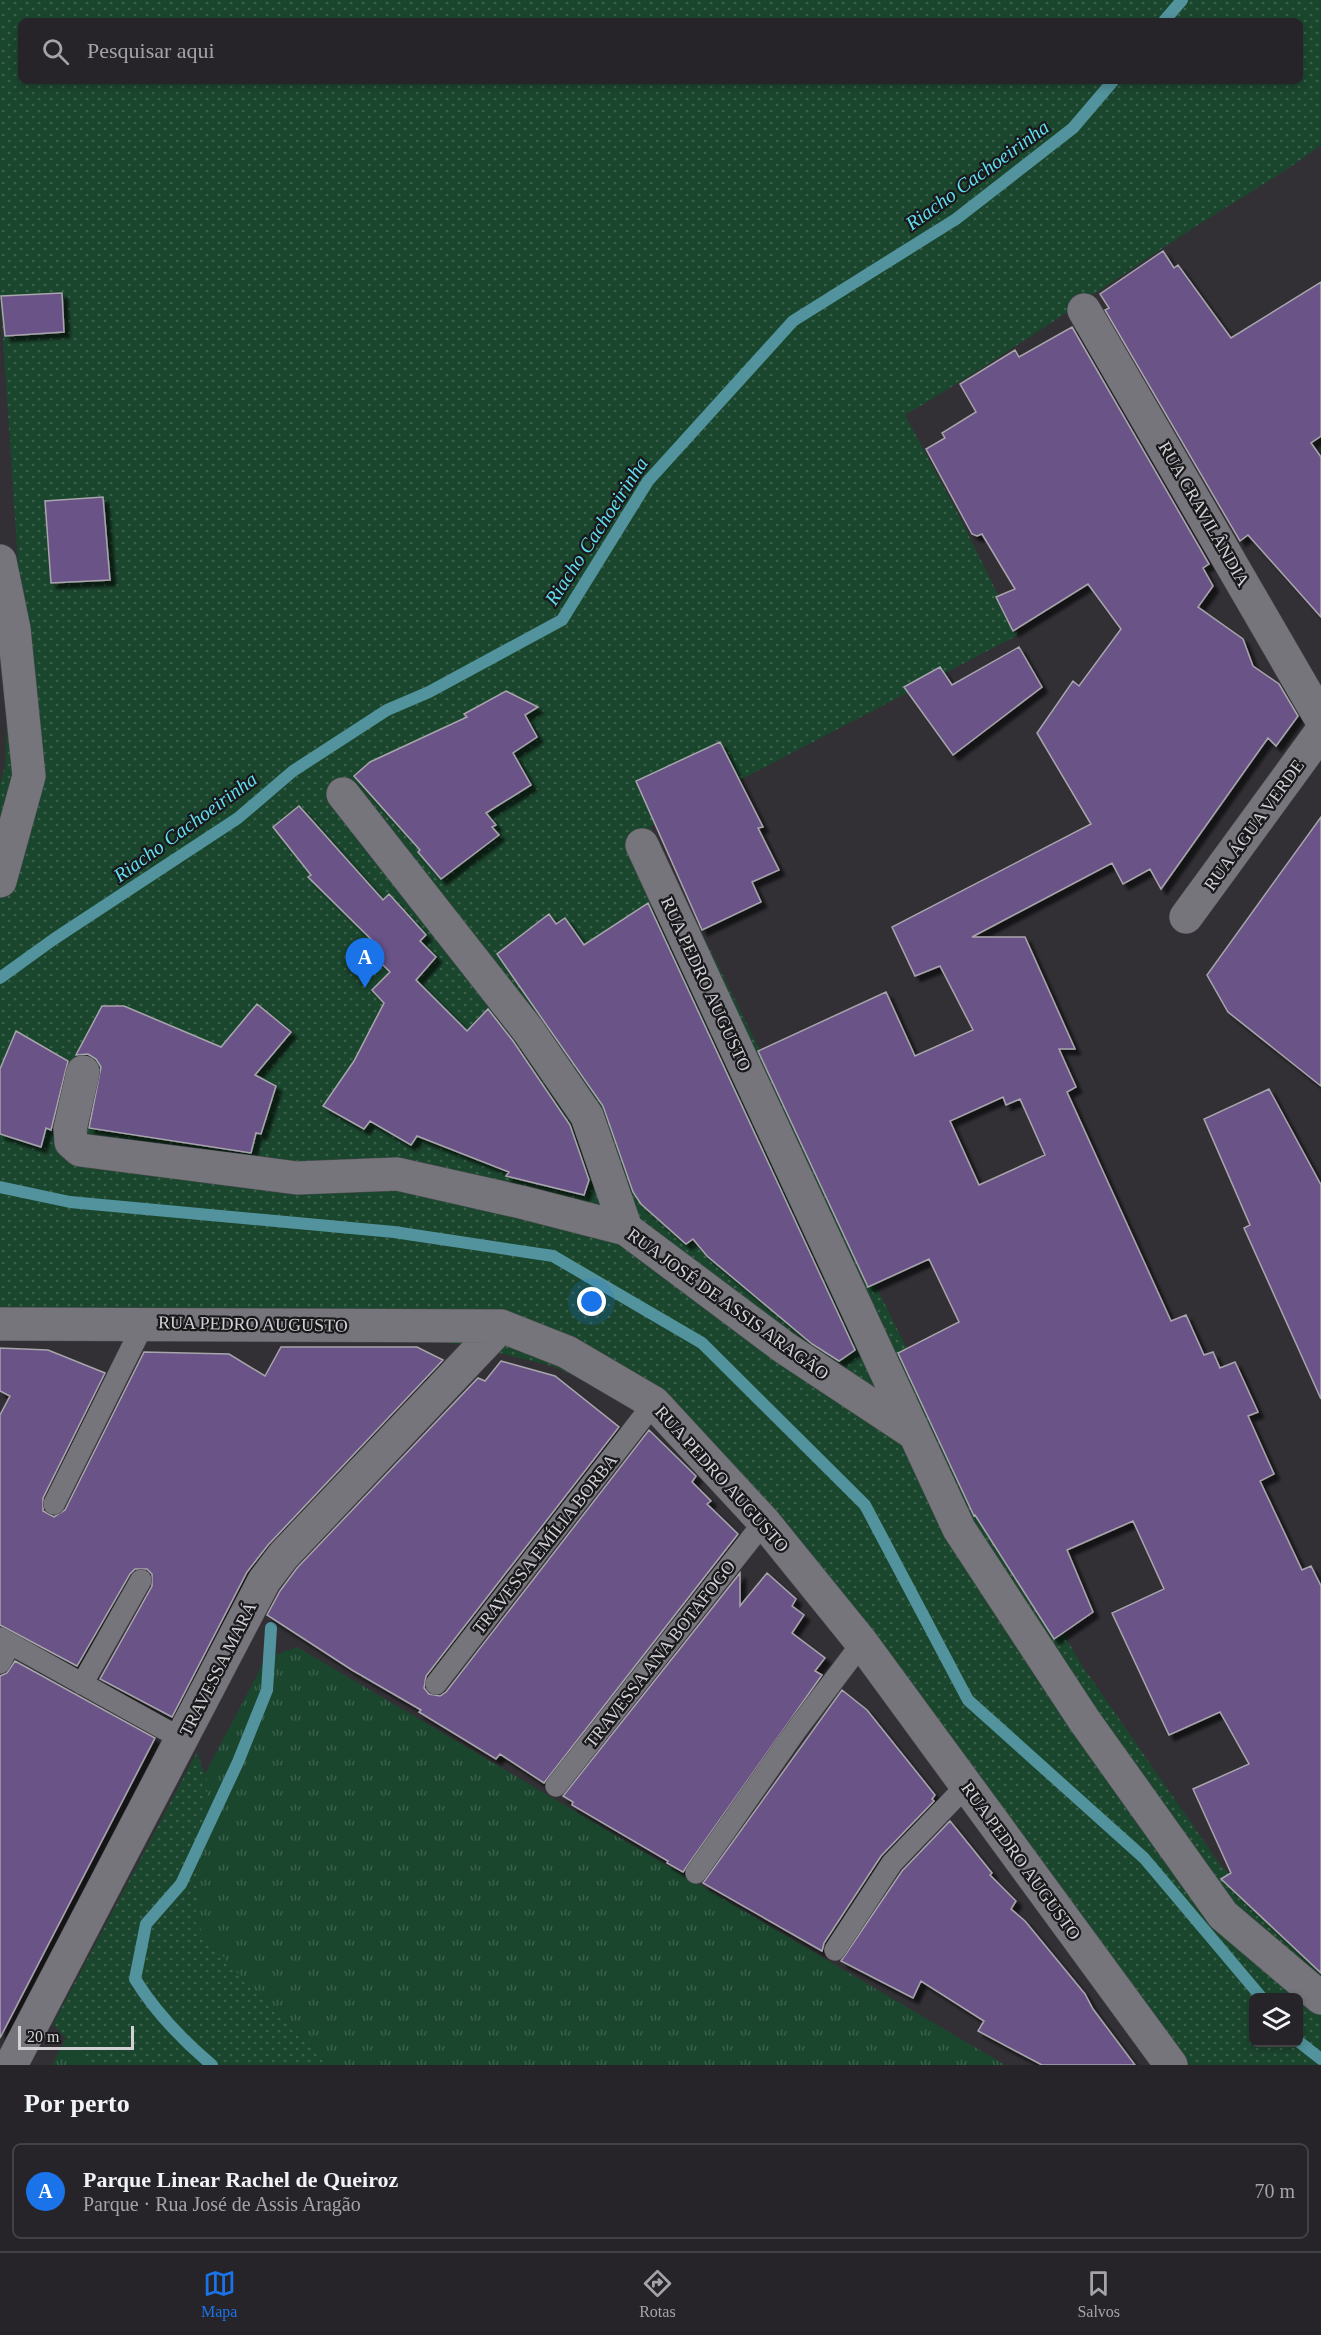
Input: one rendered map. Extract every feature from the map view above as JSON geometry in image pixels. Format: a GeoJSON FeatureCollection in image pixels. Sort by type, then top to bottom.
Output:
{"type":"FeatureCollection","features":[{"type":"Feature","properties":{"kind":"street","name":"RUA CRAVILÂNDIA"},"geometry":{"type":"LineString","coordinates":[[1084,310],[1321,718]]}},
{"type":"Feature","properties":{"kind":"street"},"geometry":{"type":"LineString","coordinates":[[0,561],[14,629],[29,776],[0,881]]}},
{"type":"Feature","properties":{"kind":"street","name":"RUA ÁGUA VERDE"},"geometry":{"type":"LineString","coordinates":[[1186,917],[1321,732]]}},
{"type":"Feature","properties":{"kind":"street"},"geometry":{"type":"LineString","coordinates":[[343,794],[528,1030],[587,1116],[626,1229]]}},
{"type":"Feature","properties":{"kind":"street","name":"RUA PEDRO AUGUSTO"},"geometry":{"type":"LineString","coordinates":[[642,845],[912,1432],[959,1529],[1084,1720],[1223,1915],[1321,1998]]}},
{"type":"Feature","properties":{"kind":"street","name":"RUA JOSÉ DE ASSIS ARAGÃO"},"geometry":{"type":"LineString","coordinates":[[83,1072],[70,1129],[71,1142],[80,1150],[297,1178],[398,1174],[626,1229],[785,1348],[912,1432]]}},
{"type":"Feature","properties":{"kind":"street","name":"RUA PEDRO AUGUSTO"},"geometry":{"type":"LineString","coordinates":[[0,1324],[501,1326],[567,1352],[654,1403],[764,1522],[862,1643],[1171,2065]]}},
{"type":"Feature","properties":{"kind":"street","name":"TRAVESSA MARÁ"},"geometry":{"type":"LineString","coordinates":[[11,2065],[264,1581],[283,1556],[501,1326]]}},
{"type":"Feature","properties":{"kind":"lane"},"geometry":{"type":"LineString","coordinates":[[54,1504],[144,1323]]}},
{"type":"Feature","properties":{"kind":"lane","name":"TRAVESSA EMÍLIA BORBA"},"geometry":{"type":"LineString","coordinates":[[436,1684],[654,1403]]}},
{"type":"Feature","properties":{"kind":"lane","name":"TRAVESSA ANA BOTAFOGO"},"geometry":{"type":"LineString","coordinates":[[556,1786],[764,1522]]}},
{"type":"Feature","properties":{"kind":"lane"},"geometry":{"type":"LineString","coordinates":[[82,1684],[141,1580]]}},
{"type":"Feature","properties":{"kind":"lane"},"geometry":{"type":"LineString","coordinates":[[0,1663],[5,1641],[182,1739]]}},
{"type":"Feature","properties":{"kind":"lane"},"geometry":{"type":"LineString","coordinates":[[696,1874],[797,1729],[862,1643]]}},
{"type":"Feature","properties":{"kind":"lane"},"geometry":{"type":"LineString","coordinates":[[835,1950],[892,1863],[966,1786]]}},
{"type":"Feature","properties":{"kind":"green space"},"geometry":{"type":"Polygon","coordinates":[[[0,0],[1321,0],[1321,145],[1005,353],[905,415],[957,512],[1018,635],[650,827],[904,1343],[1079,1661],[1221,1866],[1260,1902],[1321,1970],[1321,2065],[1171,2065],[822,1601],[695,1455],[617,1395],[552,1366],[467,1345],[388,1337],[0,1338],[0,784],[5,766],[8,688],[26,682],[0,294],[0,0]]]}},
{"type":"Feature","properties":{"kind":"green space"},"geometry":{"type":"Polygon","coordinates":[[[297,1647],[1005,2065],[52,2065],[266,1658],[297,1647]]]}},
{"type":"Feature","properties":{"kind":"green space"},"geometry":{"type":"Polygon","coordinates":[[[197,1752],[208,1783],[195,1922],[231,1966],[328,2065],[89,2065],[53,2024],[197,1752]]]}},
{"type":"Feature","properties":{"kind":"building"},"geometry":{"type":"Polygon","coordinates":[[[1163,251],[1174,268],[1178,265],[1231,338],[1321,282],[1321,436],[1311,443],[1321,457],[1321,617],[1248,535],[1240,541],[1105,310],[1109,308],[1100,294],[1163,251]]]}},
{"type":"Feature","properties":{"kind":"building"},"geometry":{"type":"Polygon","coordinates":[[[62,293],[64,332],[5,336],[1,296],[62,293]]]}},
{"type":"Feature","properties":{"kind":"building"},"geometry":{"type":"Polygon","coordinates":[[[1072,327],[1209,564],[1203,568],[1213,586],[1198,607],[1243,639],[1253,666],[1279,684],[1298,716],[1276,746],[1268,738],[1161,889],[1150,869],[1123,884],[1112,863],[972,937],[1025,937],[1075,1049],[1059,1049],[1076,1087],[1067,1092],[1171,1321],[1186,1315],[1204,1355],[1213,1352],[1220,1368],[1235,1362],[1258,1412],[1248,1416],[1274,1474],[1260,1481],[1302,1570],[1311,1566],[1321,1586],[1321,1973],[1221,1879],[1231,1873],[1193,1789],[1249,1764],[1220,1712],[1169,1735],[1112,1613],[1164,1589],[1133,1521],[1067,1550],[1093,1612],[1054,1639],[974,1516],[898,1353],[959,1322],[929,1259],[868,1287],[758,1051],[886,992],[915,1056],[973,1030],[940,966],[915,976],[892,927],[1091,824],[1037,733],[1073,681],[1079,686],[1121,629],[1088,584],[1013,631],[996,597],[1015,589],[982,534],[977,536],[972,534],[926,449],[945,438],[942,433],[976,412],[960,384],[1015,350],[1019,357],[1072,327]],[[1003,1097],[950,1121],[979,1185],[1045,1155],[1020,1099],[1006,1105],[1003,1097]]]}},
{"type":"Feature","properties":{"kind":"building"},"geometry":{"type":"Polygon","coordinates":[[[103,497],[110,580],[51,583],[45,501],[103,497]]]}},
{"type":"Feature","properties":{"kind":"building"},"geometry":{"type":"Polygon","coordinates":[[[1019,647],[1042,687],[953,755],[904,687],[940,667],[952,685],[1019,647]]]}},
{"type":"Feature","properties":{"kind":"building"},"geometry":{"type":"Polygon","coordinates":[[[506,691],[538,707],[525,715],[537,737],[513,753],[531,785],[486,813],[496,825],[492,827],[499,835],[441,879],[418,852],[420,850],[354,776],[370,762],[467,717],[464,714],[506,691]]]}},
{"type":"Feature","properties":{"kind":"building"},"geometry":{"type":"Polygon","coordinates":[[[720,742],[763,827],[758,828],[779,870],[752,882],[761,902],[702,930],[636,781],[720,742]]]}},
{"type":"Feature","properties":{"kind":"building"},"geometry":{"type":"Polygon","coordinates":[[[299,806],[383,900],[389,894],[426,935],[420,941],[436,957],[416,980],[467,1031],[488,1009],[513,1041],[570,1125],[589,1180],[584,1195],[506,1176],[509,1172],[417,1136],[411,1145],[370,1121],[364,1129],[323,1106],[354,1061],[384,1003],[372,990],[390,972],[373,955],[380,948],[308,877],[311,875],[273,827],[299,806]]]}},
{"type":"Feature","properties":{"kind":"building"},"geometry":{"type":"Polygon","coordinates":[[[1321,817],[1321,1086],[1228,1012],[1207,975],[1321,817]]]}},
{"type":"Feature","properties":{"kind":"building"},"geometry":{"type":"Polygon","coordinates":[[[648,903],[855,1350],[839,1361],[812,1344],[707,1256],[693,1239],[686,1244],[641,1204],[633,1192],[603,1106],[497,954],[549,914],[556,924],[565,918],[584,945],[648,903]]]}},
{"type":"Feature","properties":{"kind":"building"},"geometry":{"type":"Polygon","coordinates":[[[257,1004],[291,1032],[255,1075],[276,1086],[261,1134],[256,1133],[251,1153],[89,1128],[101,1067],[96,1059],[88,1054],[76,1055],[102,1006],[124,1006],[221,1047],[257,1004]]]}},
{"type":"Feature","properties":{"kind":"building"},"geometry":{"type":"Polygon","coordinates":[[[16,1031],[68,1061],[51,1130],[46,1128],[41,1147],[0,1134],[0,1069],[16,1031]]]}},
{"type":"Feature","properties":{"kind":"building"},"geometry":{"type":"Polygon","coordinates":[[[1269,1089],[1321,1185],[1321,1399],[1244,1228],[1250,1225],[1204,1119],[1269,1089]]]}},
{"type":"Feature","properties":{"kind":"building"},"geometry":{"type":"Polygon","coordinates":[[[281,1347],[417,1347],[443,1360],[268,1545],[247,1572],[172,1717],[100,1679],[152,1586],[152,1574],[147,1569],[135,1569],[130,1574],[77,1666],[0,1625],[0,1415],[10,1396],[0,1391],[0,1348],[48,1350],[105,1373],[43,1498],[43,1511],[54,1517],[65,1510],[144,1352],[229,1354],[265,1376],[281,1347]]]}},
{"type":"Feature","properties":{"kind":"building"},"geometry":{"type":"Polygon","coordinates":[[[501,1361],[555,1376],[619,1427],[426,1676],[424,1688],[429,1694],[440,1696],[446,1692],[649,1430],[696,1476],[692,1482],[711,1501],[707,1504],[738,1534],[544,1783],[500,1754],[496,1759],[267,1615],[280,1591],[297,1568],[478,1378],[485,1381],[501,1361]]]}},
{"type":"Feature","properties":{"kind":"building"},"geometry":{"type":"Polygon","coordinates":[[[740,1573],[740,1606],[767,1573],[796,1599],[792,1606],[804,1615],[792,1633],[825,1658],[815,1671],[822,1675],[683,1872],[572,1805],[573,1802],[563,1796],[740,1573]]]}},
{"type":"Feature","properties":{"kind":"building"},"geometry":{"type":"Polygon","coordinates":[[[15,1661],[155,1738],[0,2038],[0,1676],[7,1673],[15,1661]]]}},
{"type":"Feature","properties":{"kind":"building"},"geometry":{"type":"Polygon","coordinates":[[[842,1690],[867,1710],[935,1795],[932,1799],[934,1801],[881,1856],[824,1943],[822,1951],[703,1883],[842,1690]]]}},
{"type":"Feature","properties":{"kind":"building"},"geometry":{"type":"Polygon","coordinates":[[[950,1821],[992,1873],[990,1875],[1016,1901],[1011,1909],[1025,1921],[1085,1994],[1093,2009],[1135,2065],[1042,2065],[978,2031],[984,2021],[921,1981],[913,1998],[841,1961],[902,1871],[950,1821]]]}},
{"type":"Feature","properties":{"kind":"waterway","name":"Riacho Cachoeirinha"},"geometry":{"type":"LineString","coordinates":[[1167,18],[1182,0]]}},
{"type":"Feature","properties":{"kind":"waterway","name":"Riacho Cachoeirinha"},"geometry":{"type":"LineString","coordinates":[[0,978],[54,939],[238,818],[293,771],[387,710],[429,692],[562,620],[648,481],[793,321],[956,219],[1073,128],[1110,84]]}},
{"type":"Feature","properties":{"kind":"waterway"},"geometry":{"type":"LineString","coordinates":[[0,1187],[70,1202],[394,1232],[553,1256],[702,1343],[865,1505],[968,1700],[1144,1858],[1258,1993]]}},
{"type":"Feature","properties":{"kind":"waterway"},"geometry":{"type":"LineString","coordinates":[[212,2065],[170,2025],[135,1979],[146,1924],[181,1884],[238,1762],[267,1690],[271,1628]]}},
{"type":"Feature","properties":{"kind":"waterway"},"geometry":{"type":"LineString","coordinates":[[1303,2045],[1321,2059]]}},
{"type":"Feature","properties":{"kind":"place","name":"Parque Linear Rachel de Queiroz"},"geometry":{"type":"Point","coordinates":[365,988]}}]}
